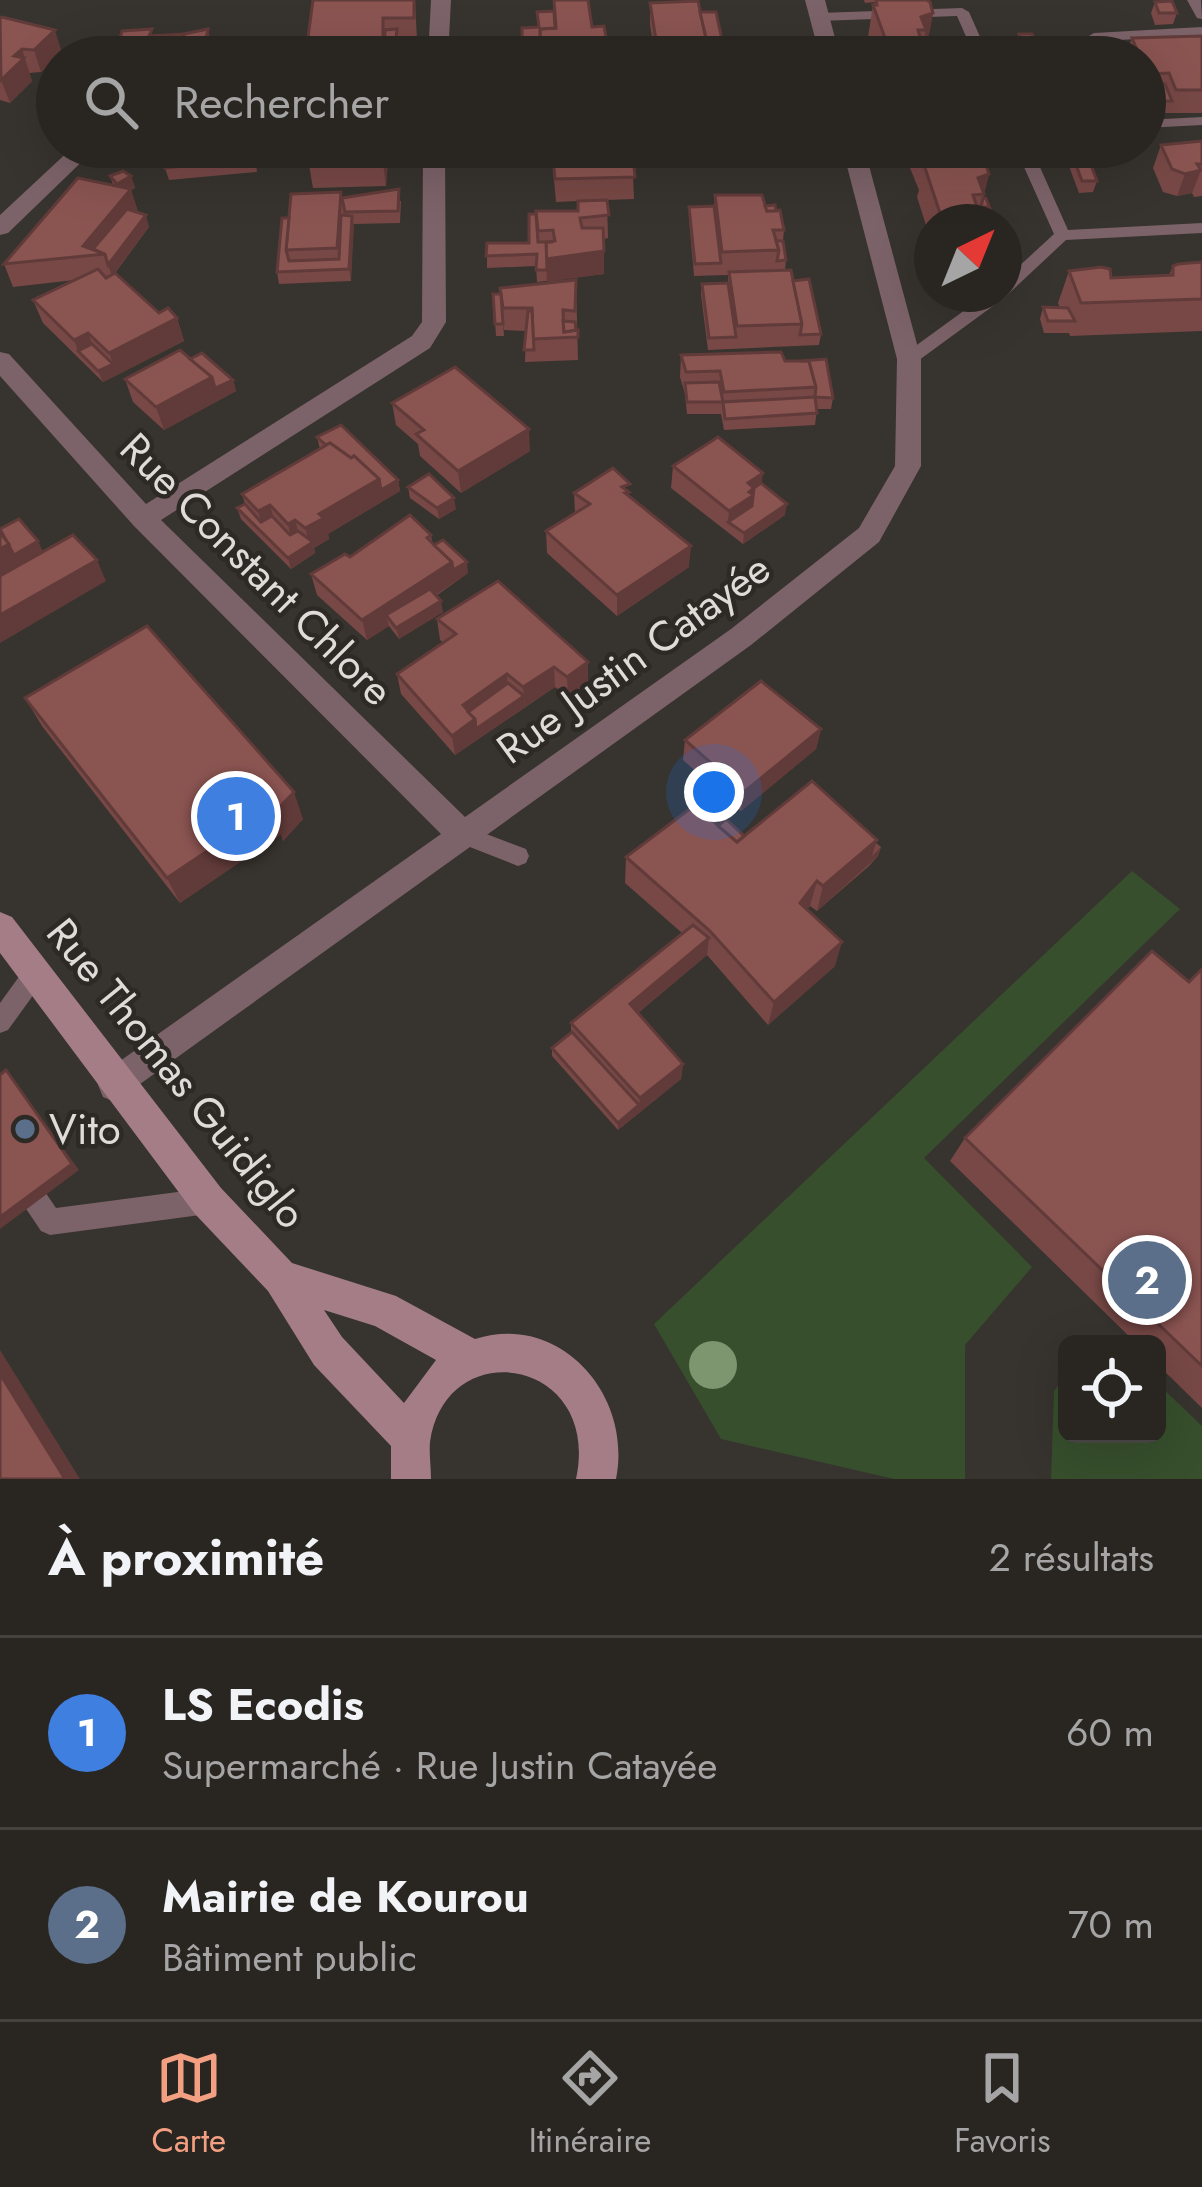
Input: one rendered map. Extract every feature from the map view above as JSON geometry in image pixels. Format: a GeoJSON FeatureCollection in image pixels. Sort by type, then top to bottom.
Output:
{"type":"FeatureCollection","features":[{"type":"Feature","properties":{"kind":"main road","name":"Rue Thomas Guidiglo"},"geometry":{"type":"LineString","coordinates":[[0,927],[208,1201],[280,1278],[410,1468]]}},
{"type":"Feature","properties":{"kind":"main road","name":"Rue Thomas Guidiglo"},"geometry":{"type":"LineString","coordinates":[[280,1278],[383,1309],[470,1358]]}},
{"type":"Feature","properties":{"kind":"main road"},"geometry":{"type":"LineString","coordinates":[[410,1468],[422,1405],[443,1376],[470,1358],[498,1350],[526,1351],[553,1362],[575,1381],[595,1423],[605,1476]]}},
{"type":"Feature","properties":{"kind":"street"},"geometry":{"type":"LineString","coordinates":[[438,36],[441,0]]}},
{"type":"Feature","properties":{"kind":"street"},"geometry":{"type":"LineString","coordinates":[[0,228],[64,168]]}},
{"type":"Feature","properties":{"kind":"street"},"geometry":{"type":"LineString","coordinates":[[142,519],[421,342],[434,322],[434,168]]}},
{"type":"Feature","properties":{"kind":"street","name":"Rue Justin Catayée"},"geometry":{"type":"LineString","coordinates":[[116,1085],[460,833],[741,637],[869,535],[908,466],[909,358],[859,168]]}},
{"type":"Feature","properties":{"kind":"street","name":"Rue Constant Chlore"},"geometry":{"type":"LineString","coordinates":[[0,360],[142,519],[460,833]]}},
{"type":"Feature","properties":{"kind":"lane"},"geometry":{"type":"LineString","coordinates":[[1194,0],[1202,15]]}},
{"type":"Feature","properties":{"kind":"lane"},"geometry":{"type":"LineString","coordinates":[[817,8],[962,12],[973,36]]}},
{"type":"Feature","properties":{"kind":"lane"},"geometry":{"type":"LineString","coordinates":[[1112,36],[1202,31]]}},
{"type":"Feature","properties":{"kind":"lane"},"geometry":{"type":"LineString","coordinates":[[1166,123],[1202,121]]}},
{"type":"Feature","properties":{"kind":"lane"},"geometry":{"type":"LineString","coordinates":[[1032,168],[1062,235]]}},
{"type":"Feature","properties":{"kind":"lane"},"geometry":{"type":"LineString","coordinates":[[1022,272],[1062,235],[1202,228]]}},
{"type":"Feature","properties":{"kind":"lane"},"geometry":{"type":"LineString","coordinates":[[909,358],[973,312]]}},
{"type":"Feature","properties":{"kind":"lane"},"geometry":{"type":"LineString","coordinates":[[460,833],[518,856]]}},
{"type":"Feature","properties":{"kind":"lane"},"geometry":{"type":"LineString","coordinates":[[0,1022],[34,974]]}},
{"type":"Feature","properties":{"kind":"lane"},"geometry":{"type":"LineString","coordinates":[[0,1148],[50,1222],[208,1201]]}},
{"type":"Feature","properties":{"kind":"green space"},"geometry":{"type":"Polygon","coordinates":[[[1132,871],[1180,909],[924,1158],[1032,1267],[965,1345],[965,1479],[894,1479],[721,1439],[654,1324],[1132,871]]]}},
{"type":"Feature","properties":{"kind":"green space"},"geometry":{"type":"Polygon","coordinates":[[[1058,1386],[1058,1443],[1166,1443],[1166,1392],[1202,1426],[1202,1479],[1051,1479],[1054,1391],[1058,1386]]]}},
{"type":"Feature","properties":{"kind":"building"},"geometry":{"type":"Polygon","coordinates":[[[313,0],[414,0],[414,18],[383,18],[383,36],[308,36],[313,0]]]}},
{"type":"Feature","properties":{"kind":"building"},"geometry":{"type":"Polygon","coordinates":[[[554,0],[588,0],[592,27],[604,26],[606,36],[540,36],[540,29],[556,28],[554,0]]]}},
{"type":"Feature","properties":{"kind":"building"},"geometry":{"type":"Polygon","coordinates":[[[876,0],[926,0],[933,13],[921,17],[926,30],[918,30],[920,36],[884,36],[873,5],[876,0]]]}},
{"type":"Feature","properties":{"kind":"building"},"geometry":{"type":"Polygon","coordinates":[[[698,1],[706,36],[655,36],[650,3],[698,1]]]}},
{"type":"Feature","properties":{"kind":"building"},"geometry":{"type":"Polygon","coordinates":[[[1172,1],[1177,13],[1159,13],[1155,2],[1172,1]]]}},
{"type":"Feature","properties":{"kind":"building"},"geometry":{"type":"Polygon","coordinates":[[[554,11],[555,28],[540,29],[540,36],[522,36],[522,28],[539,27],[537,12],[554,11]]]}},
{"type":"Feature","properties":{"kind":"building"},"geometry":{"type":"Polygon","coordinates":[[[700,12],[716,12],[721,36],[706,36],[700,12]]]}},
{"type":"Feature","properties":{"kind":"building"},"geometry":{"type":"Polygon","coordinates":[[[0,18],[55,30],[49,36],[36,36],[34,50],[22,49],[14,56],[24,58],[1,80],[0,18]]]}},
{"type":"Feature","properties":{"kind":"building"},"geometry":{"type":"Polygon","coordinates":[[[152,29],[149,36],[121,36],[122,31],[152,29]]]}},
{"type":"Feature","properties":{"kind":"building"},"geometry":{"type":"Polygon","coordinates":[[[208,29],[206,36],[184,34],[208,29]]]}},
{"type":"Feature","properties":{"kind":"building"},"geometry":{"type":"Polygon","coordinates":[[[1202,36],[1202,90],[1176,90],[1166,73],[1166,37],[1202,36]]]}},
{"type":"Feature","properties":{"kind":"building"},"geometry":{"type":"Polygon","coordinates":[[[1202,141],[1202,164],[1197,164],[1201,170],[1185,174],[1172,169],[1166,145],[1202,141]]]}},
{"type":"Feature","properties":{"kind":"building"},"geometry":{"type":"Polygon","coordinates":[[[554,168],[634,168],[635,177],[555,179],[554,168]]]}},
{"type":"Feature","properties":{"kind":"building"},"geometry":{"type":"Polygon","coordinates":[[[925,168],[987,168],[989,174],[978,178],[984,194],[973,195],[976,204],[937,204],[925,168]]]}},
{"type":"Feature","properties":{"kind":"building"},"geometry":{"type":"Polygon","coordinates":[[[1077,168],[1092,168],[1097,181],[1082,181],[1077,168]]]}},
{"type":"Feature","properties":{"kind":"building"},"geometry":{"type":"Polygon","coordinates":[[[123,171],[131,176],[117,184],[110,176],[123,171]]]}},
{"type":"Feature","properties":{"kind":"building"},"geometry":{"type":"Polygon","coordinates":[[[78,178],[131,189],[83,246],[105,254],[4,264],[78,178]]]}},
{"type":"Feature","properties":{"kind":"building"},"geometry":{"type":"Polygon","coordinates":[[[399,189],[398,211],[345,212],[342,198],[399,189]]]}},
{"type":"Feature","properties":{"kind":"building"},"geometry":{"type":"Polygon","coordinates":[[[341,192],[337,248],[286,250],[291,194],[341,192]]]}},
{"type":"Feature","properties":{"kind":"building"},"geometry":{"type":"Polygon","coordinates":[[[715,195],[762,195],[767,211],[780,210],[784,230],[773,230],[779,250],[722,252],[715,195]]]}},
{"type":"Feature","properties":{"kind":"building"},"geometry":{"type":"Polygon","coordinates":[[[607,200],[609,215],[580,218],[582,228],[603,228],[604,251],[546,259],[546,242],[555,241],[553,230],[538,231],[536,211],[578,211],[578,201],[607,200]]]}},
{"type":"Feature","properties":{"kind":"building"},"geometry":{"type":"Polygon","coordinates":[[[714,206],[721,263],[695,264],[689,207],[714,206]]]}},
{"type":"Feature","properties":{"kind":"building"},"geometry":{"type":"Polygon","coordinates":[[[127,209],[146,215],[108,265],[105,254],[93,249],[127,209]]]}},
{"type":"Feature","properties":{"kind":"building"},"geometry":{"type":"Polygon","coordinates":[[[529,214],[536,214],[538,242],[546,242],[547,270],[536,270],[537,254],[486,256],[487,243],[529,243],[529,214]]]}},
{"type":"Feature","properties":{"kind":"building"},"geometry":{"type":"Polygon","coordinates":[[[341,215],[352,216],[349,269],[277,272],[282,218],[289,218],[289,261],[339,259],[341,215]]]}},
{"type":"Feature","properties":{"kind":"building"},"geometry":{"type":"Polygon","coordinates":[[[776,241],[783,241],[786,260],[777,261],[776,241]]]}},
{"type":"Feature","properties":{"kind":"building"},"geometry":{"type":"Polygon","coordinates":[[[1202,262],[1202,299],[1081,303],[1069,271],[1101,267],[1110,269],[1111,278],[1173,275],[1173,266],[1202,262]]]}},
{"type":"Feature","properties":{"kind":"building"},"geometry":{"type":"Polygon","coordinates":[[[98,269],[106,278],[115,273],[159,313],[168,308],[177,318],[109,353],[88,333],[74,340],[33,300],[98,269]]]}},
{"type":"Feature","properties":{"kind":"building"},"geometry":{"type":"Polygon","coordinates":[[[791,270],[802,324],[737,326],[729,272],[791,270]]]}},
{"type":"Feature","properties":{"kind":"building"},"geometry":{"type":"Polygon","coordinates":[[[809,279],[821,334],[800,335],[793,281],[809,279]]]}},
{"type":"Feature","properties":{"kind":"building"},"geometry":{"type":"Polygon","coordinates":[[[576,280],[575,311],[563,310],[564,332],[578,330],[578,337],[533,339],[532,308],[503,308],[500,288],[576,280]]]}},
{"type":"Feature","properties":{"kind":"building"},"geometry":{"type":"Polygon","coordinates":[[[728,283],[736,337],[709,338],[702,284],[728,283]]]}},
{"type":"Feature","properties":{"kind":"building"},"geometry":{"type":"Polygon","coordinates":[[[493,294],[501,294],[503,324],[495,324],[493,294]]]}},
{"type":"Feature","properties":{"kind":"building"},"geometry":{"type":"Polygon","coordinates":[[[1043,307],[1068,308],[1075,321],[1048,321],[1043,307]]]}},
{"type":"Feature","properties":{"kind":"building"},"geometry":{"type":"Polygon","coordinates":[[[528,311],[532,311],[534,350],[524,350],[528,311]]]}},
{"type":"Feature","properties":{"kind":"building"},"geometry":{"type":"Polygon","coordinates":[[[563,321],[575,322],[576,330],[564,332],[563,321]]]}},
{"type":"Feature","properties":{"kind":"building"},"geometry":{"type":"Polygon","coordinates":[[[92,344],[113,364],[98,371],[78,351],[92,344]]]}},
{"type":"Feature","properties":{"kind":"building"},"geometry":{"type":"Polygon","coordinates":[[[180,350],[212,377],[156,407],[125,379],[180,350]]]}},
{"type":"Feature","properties":{"kind":"building"},"geometry":{"type":"Polygon","coordinates":[[[781,352],[785,361],[809,361],[816,387],[724,392],[720,371],[686,372],[681,355],[781,352]]]}},
{"type":"Feature","properties":{"kind":"building"},"geometry":{"type":"Polygon","coordinates":[[[202,353],[233,380],[215,388],[212,377],[190,359],[202,353]]]}},
{"type":"Feature","properties":{"kind":"building"},"geometry":{"type":"Polygon","coordinates":[[[826,359],[833,398],[815,397],[809,361],[801,361],[826,359]]]}},
{"type":"Feature","properties":{"kind":"building"},"geometry":{"type":"Polygon","coordinates":[[[455,367],[529,429],[458,471],[416,434],[424,430],[392,403],[455,367]]]}},
{"type":"Feature","properties":{"kind":"building"},"geometry":{"type":"Polygon","coordinates":[[[719,382],[723,402],[687,402],[685,383],[719,382]]]}},
{"type":"Feature","properties":{"kind":"building"},"geometry":{"type":"Polygon","coordinates":[[[815,397],[817,413],[725,419],[723,402],[815,397]]]}},
{"type":"Feature","properties":{"kind":"building"},"geometry":{"type":"Polygon","coordinates":[[[341,425],[398,480],[381,490],[379,479],[354,456],[317,437],[341,425]]]}},
{"type":"Feature","properties":{"kind":"building"},"geometry":{"type":"Polygon","coordinates":[[[718,437],[763,473],[748,483],[754,495],[729,511],[673,466],[718,437]]]}},
{"type":"Feature","properties":{"kind":"building"},"geometry":{"type":"Polygon","coordinates":[[[330,443],[354,456],[379,479],[319,514],[324,518],[305,528],[295,520],[288,524],[270,505],[258,511],[242,494],[330,443]]]}},
{"type":"Feature","properties":{"kind":"building"},"geometry":{"type":"Polygon","coordinates":[[[613,468],[630,484],[622,487],[629,492],[625,493],[691,546],[617,595],[546,531],[590,504],[574,493],[613,468]]]}},
{"type":"Feature","properties":{"kind":"building"},"geometry":{"type":"Polygon","coordinates":[[[429,474],[454,498],[437,508],[408,487],[429,474]]]}},
{"type":"Feature","properties":{"kind":"building"},"geometry":{"type":"Polygon","coordinates":[[[761,483],[787,504],[744,533],[728,522],[752,506],[754,488],[761,483]]]}},
{"type":"Feature","properties":{"kind":"building"},"geometry":{"type":"Polygon","coordinates":[[[245,504],[261,522],[272,516],[290,535],[298,531],[313,542],[288,558],[237,508],[245,504]]]}},
{"type":"Feature","properties":{"kind":"building"},"geometry":{"type":"Polygon","coordinates":[[[410,515],[452,562],[362,620],[311,574],[345,554],[350,557],[410,515]]]}},
{"type":"Feature","properties":{"kind":"building"},"geometry":{"type":"Polygon","coordinates":[[[19,519],[38,541],[14,555],[0,529],[19,519]]]}},
{"type":"Feature","properties":{"kind":"building"},"geometry":{"type":"Polygon","coordinates":[[[73,535],[97,560],[0,615],[0,576],[73,535]]]}},
{"type":"Feature","properties":{"kind":"building"},"geometry":{"type":"Polygon","coordinates":[[[443,540],[467,562],[453,570],[452,562],[434,545],[443,540]]]}},
{"type":"Feature","properties":{"kind":"building"},"geometry":{"type":"Polygon","coordinates":[[[498,581],[588,662],[567,677],[554,667],[523,687],[507,674],[463,705],[475,719],[452,736],[397,674],[456,634],[437,619],[498,581]]]}},
{"type":"Feature","properties":{"kind":"building"},"geometry":{"type":"Polygon","coordinates":[[[430,589],[441,601],[396,628],[386,615],[430,589]]]}},
{"type":"Feature","properties":{"kind":"building"},"geometry":{"type":"Polygon","coordinates":[[[147,626],[294,792],[273,814],[273,807],[167,878],[25,698],[147,626]]]}},
{"type":"Feature","properties":{"kind":"building"},"geometry":{"type":"Polygon","coordinates":[[[761,681],[821,729],[744,792],[685,740],[761,681]]]}},
{"type":"Feature","properties":{"kind":"building"},"geometry":{"type":"Polygon","coordinates":[[[508,683],[524,696],[476,729],[468,712],[508,683]]]}},
{"type":"Feature","properties":{"kind":"building"},"geometry":{"type":"Polygon","coordinates":[[[812,781],[877,840],[823,886],[817,881],[800,903],[842,942],[774,1002],[710,931],[626,857],[695,805],[737,842],[812,781]]]}},
{"type":"Feature","properties":{"kind":"building"},"geometry":{"type":"Polygon","coordinates":[[[726,819],[744,836],[737,842],[718,826],[726,819]]]}},
{"type":"Feature","properties":{"kind":"building"},"geometry":{"type":"Polygon","coordinates":[[[693,925],[709,938],[630,1004],[683,1064],[640,1098],[571,1023],[693,925]]]}},
{"type":"Feature","properties":{"kind":"building"},"geometry":{"type":"Polygon","coordinates":[[[1152,951],[1189,982],[1202,969],[1202,1366],[965,1138],[1152,951]]]}},
{"type":"Feature","properties":{"kind":"building"},"geometry":{"type":"Polygon","coordinates":[[[572,1032],[639,1105],[618,1123],[552,1048],[572,1032]]]}},
{"type":"Feature","properties":{"kind":"building","name":"Vito"},"geometry":{"type":"Polygon","coordinates":[[[6,1070],[72,1164],[0,1217],[0,1075],[6,1070]]]}},
{"type":"Feature","properties":{"kind":"building"},"geometry":{"type":"Polygon","coordinates":[[[0,1374],[65,1479],[0,1479],[0,1374]]]}},
{"type":"Feature","properties":{"kind":"place","name":"LS Ecodis"},"geometry":{"type":"Point","coordinates":[236,816]}},
{"type":"Feature","properties":{"kind":"place","name":"Vito"},"geometry":{"type":"Point","coordinates":[25,1129]}},
{"type":"Feature","properties":{"kind":"place","name":"Mairie de Kourou"},"geometry":{"type":"Point","coordinates":[1147,1280]}}]}
